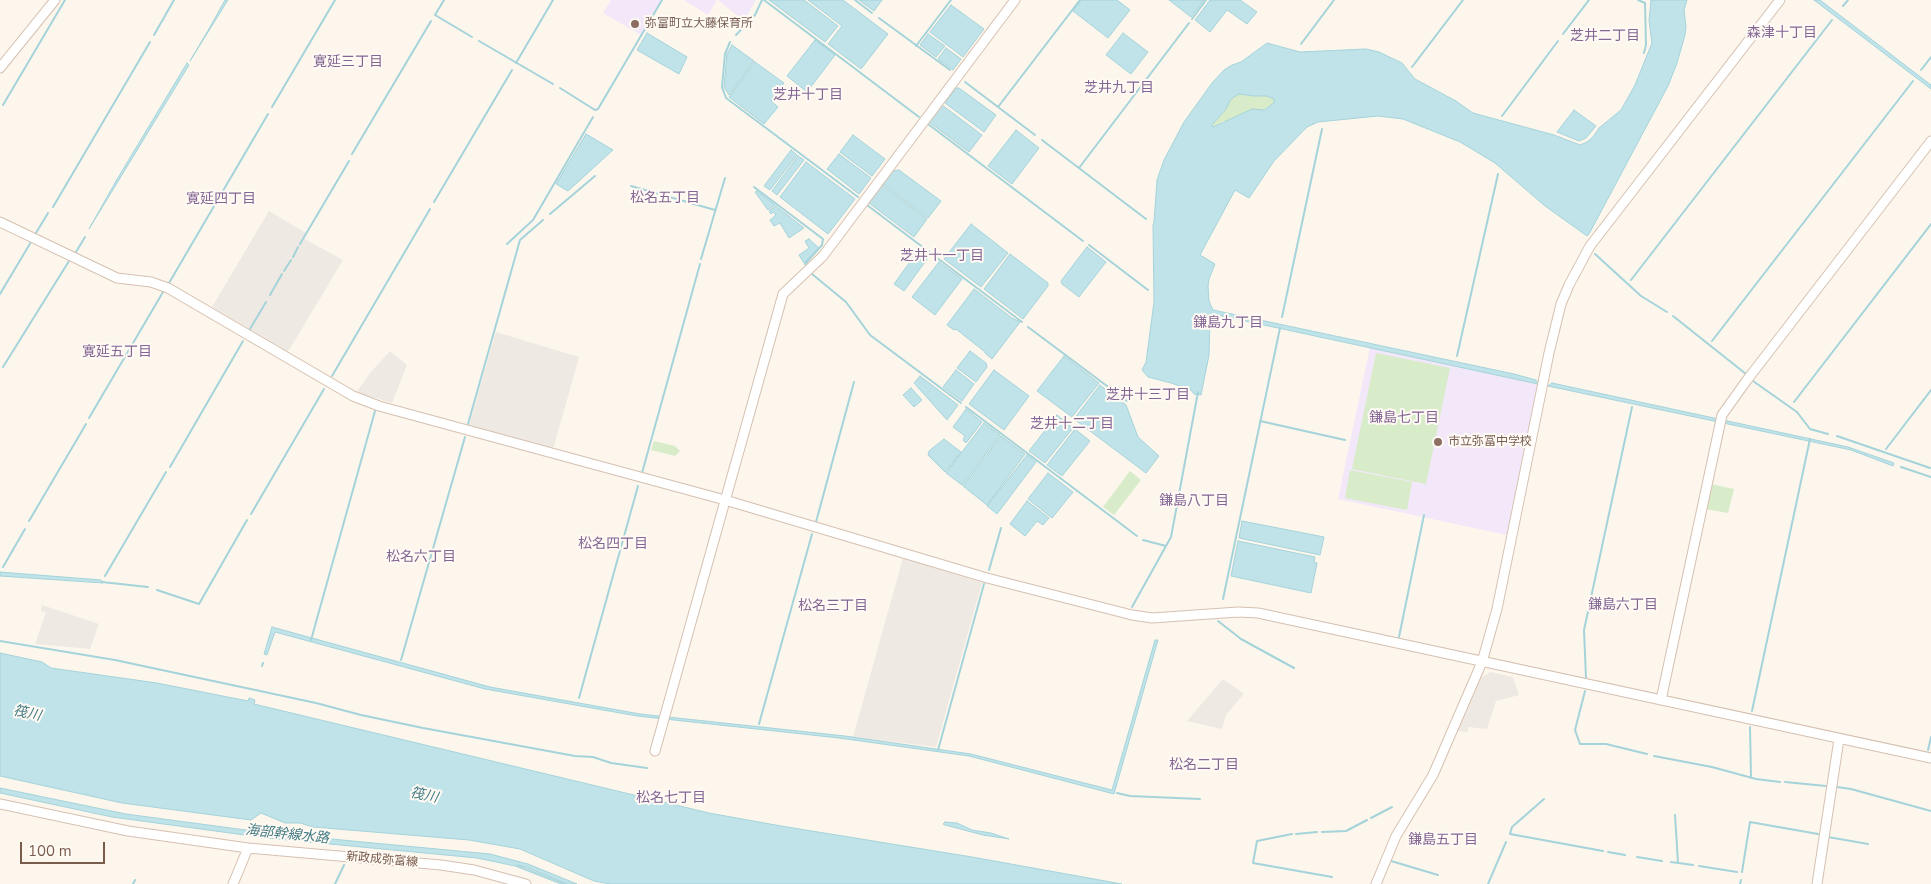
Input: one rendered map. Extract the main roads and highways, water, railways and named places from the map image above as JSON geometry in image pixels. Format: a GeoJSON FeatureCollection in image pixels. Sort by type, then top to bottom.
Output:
{"type":"FeatureCollection","features":[{"type":"Feature","properties":{"kind":"water"},"geometry":{"type":"Polygon","coordinates":[[[225,0],[228,0],[190,61],[210,27],[225,0]]]}},
{"type":"Feature","properties":{"kind":"water"},"geometry":{"type":"Polygon","coordinates":[[[769,0],[804,0],[838,26],[825,42],[769,0]]]}},
{"type":"Feature","properties":{"kind":"water"},"geometry":{"type":"Polygon","coordinates":[[[808,0],[843,0],[888,34],[861,69],[828,44],[842,26],[808,0]]]}},
{"type":"Feature","properties":{"kind":"water"},"geometry":{"type":"Polygon","coordinates":[[[859,0],[882,0],[874,11],[859,0]]]}},
{"type":"Feature","properties":{"kind":"water"},"geometry":{"type":"Polygon","coordinates":[[[1081,0],[1117,0],[1130,10],[1108,38],[1073,11],[1081,0]]]}},
{"type":"Feature","properties":{"kind":"water"},"geometry":{"type":"Polygon","coordinates":[[[1169,0],[1204,0],[1191,17],[1169,0]]]}},
{"type":"Feature","properties":{"kind":"water"},"geometry":{"type":"Polygon","coordinates":[[[1210,0],[1240,0],[1257,12],[1247,24],[1227,10],[1210,32],[1195,20],[1210,0]]]}},
{"type":"Feature","properties":{"kind":"water"},"geometry":{"type":"Polygon","coordinates":[[[1651,0],[1687,0],[1684,10],[1685,35],[1668,86],[1587,236],[1545,206],[1495,163],[1460,142],[1403,119],[1378,116],[1318,122],[1307,127],[1274,161],[1249,198],[1235,190],[1200,255],[1215,264],[1208,286],[1209,301],[1213,310],[1514,374],[1536,380],[1538,384],[1213,314],[1210,318],[1209,355],[1201,395],[1194,394],[1191,390],[1171,383],[1148,377],[1142,370],[1146,362],[1154,302],[1153,225],[1157,180],[1164,160],[1184,122],[1212,83],[1224,70],[1241,62],[1267,43],[1300,52],[1366,49],[1379,52],[1402,63],[1415,79],[1456,101],[1473,113],[1554,135],[1580,145],[1593,137],[1599,128],[1621,110],[1635,85],[1652,43],[1649,21],[1651,0]],[[1239,94],[1231,99],[1226,109],[1212,125],[1213,127],[1252,109],[1264,110],[1274,103],[1274,99],[1267,96],[1239,94]]]}},
{"type":"Feature","properties":{"kind":"water"},"geometry":{"type":"Polygon","coordinates":[[[1814,0],[1820,0],[1931,85],[1931,89],[1814,0]]]}},
{"type":"Feature","properties":{"kind":"water"},"geometry":{"type":"Polygon","coordinates":[[[951,5],[984,29],[963,57],[930,32],[951,5]]]}},
{"type":"Feature","properties":{"kind":"water"},"geometry":{"type":"Polygon","coordinates":[[[647,33],[687,57],[679,74],[637,50],[647,33]]]}},
{"type":"Feature","properties":{"kind":"water"},"geometry":{"type":"Polygon","coordinates":[[[1123,33],[1148,52],[1131,74],[1106,55],[1123,33]]]}},
{"type":"Feature","properties":{"kind":"water"},"geometry":{"type":"Polygon","coordinates":[[[928,34],[945,46],[936,57],[920,45],[928,34]]]}},
{"type":"Feature","properties":{"kind":"water"},"geometry":{"type":"Polygon","coordinates":[[[815,40],[835,55],[807,92],[787,76],[815,40]]]}},
{"type":"Feature","properties":{"kind":"water"},"geometry":{"type":"Polygon","coordinates":[[[732,45],[754,61],[729,95],[724,87],[727,54],[732,45]]]}},
{"type":"Feature","properties":{"kind":"water"},"geometry":{"type":"Polygon","coordinates":[[[946,48],[961,59],[953,70],[938,59],[946,48]]]}},
{"type":"Feature","properties":{"kind":"water"},"geometry":{"type":"Polygon","coordinates":[[[755,62],[784,83],[771,101],[778,107],[764,124],[729,97],[755,62]]]}},
{"type":"Feature","properties":{"kind":"water"},"geometry":{"type":"Polygon","coordinates":[[[187,63],[189,65],[89,229],[116,181],[187,63]]]}},
{"type":"Feature","properties":{"kind":"water"},"geometry":{"type":"Polygon","coordinates":[[[956,88],[959,88],[996,115],[984,132],[945,103],[956,88]]]}},
{"type":"Feature","properties":{"kind":"water"},"geometry":{"type":"Polygon","coordinates":[[[942,105],[982,135],[969,152],[929,122],[942,105]]]}},
{"type":"Feature","properties":{"kind":"water"},"geometry":{"type":"Polygon","coordinates":[[[1574,110],[1596,126],[1586,138],[1579,141],[1557,132],[1574,110]]]}},
{"type":"Feature","properties":{"kind":"water"},"geometry":{"type":"Polygon","coordinates":[[[1016,130],[1039,148],[1012,184],[988,166],[1016,130]]]}},
{"type":"Feature","properties":{"kind":"water"},"geometry":{"type":"Polygon","coordinates":[[[586,134],[613,150],[568,191],[556,184],[586,134]]]}},
{"type":"Feature","properties":{"kind":"water"},"geometry":{"type":"Polygon","coordinates":[[[853,135],[885,159],[872,176],[840,152],[853,135]]]}},
{"type":"Feature","properties":{"kind":"water"},"geometry":{"type":"Polygon","coordinates":[[[791,150],[797,155],[770,190],[764,186],[791,150]]]}},
{"type":"Feature","properties":{"kind":"water"},"geometry":{"type":"Polygon","coordinates":[[[839,154],[871,178],[859,194],[827,169],[839,154]]]}},
{"type":"Feature","properties":{"kind":"water"},"geometry":{"type":"Polygon","coordinates":[[[798,156],[804,160],[777,195],[772,191],[798,156]]]}},
{"type":"Feature","properties":{"kind":"water"},"geometry":{"type":"Polygon","coordinates":[[[806,162],[855,199],[828,234],[780,197],[806,162]]]}},
{"type":"Feature","properties":{"kind":"water"},"geometry":{"type":"Polygon","coordinates":[[[899,170],[941,201],[928,218],[883,184],[893,171],[899,170]]]}},
{"type":"Feature","properties":{"kind":"water"},"geometry":{"type":"Polygon","coordinates":[[[882,185],[927,219],[914,237],[869,203],[882,185]]]}},
{"type":"Feature","properties":{"kind":"water"},"geometry":{"type":"Polygon","coordinates":[[[757,191],[775,205],[768,210],[755,192],[757,191]]]}},
{"type":"Feature","properties":{"kind":"water"},"geometry":{"type":"Polygon","coordinates":[[[776,206],[804,228],[789,238],[780,223],[774,226],[770,220],[776,215],[773,212],[771,214],[769,211],[776,206]]]}},
{"type":"Feature","properties":{"kind":"water"},"geometry":{"type":"Polygon","coordinates":[[[971,224],[1008,253],[981,287],[944,259],[971,224]]]}},
{"type":"Feature","properties":{"kind":"water"},"geometry":{"type":"Polygon","coordinates":[[[809,239],[819,248],[804,263],[799,255],[809,248],[805,241],[809,239]]]}},
{"type":"Feature","properties":{"kind":"water"},"geometry":{"type":"Polygon","coordinates":[[[1087,247],[1106,262],[1079,297],[1062,284],[1061,281],[1087,247]]]}},
{"type":"Feature","properties":{"kind":"water"},"geometry":{"type":"Polygon","coordinates":[[[920,248],[930,255],[904,291],[894,284],[920,248]]]}},
{"type":"Feature","properties":{"kind":"water"},"geometry":{"type":"Polygon","coordinates":[[[1010,254],[1048,283],[1048,286],[1023,319],[984,289],[1010,254]]]}},
{"type":"Feature","properties":{"kind":"water"},"geometry":{"type":"Polygon","coordinates":[[[939,262],[962,279],[935,315],[912,297],[939,262]]]}},
{"type":"Feature","properties":{"kind":"water"},"geometry":{"type":"Polygon","coordinates":[[[974,289],[1020,322],[992,359],[956,329],[954,330],[947,325],[974,289]]]}},
{"type":"Feature","properties":{"kind":"water"},"geometry":{"type":"Polygon","coordinates":[[[970,351],[986,363],[987,367],[976,382],[957,368],[970,351]]]}},
{"type":"Feature","properties":{"kind":"water"},"geometry":{"type":"Polygon","coordinates":[[[1064,356],[1099,383],[1072,417],[1037,391],[1064,356]]]}},
{"type":"Feature","properties":{"kind":"water"},"geometry":{"type":"Polygon","coordinates":[[[956,370],[974,384],[962,401],[943,387],[956,370]]]}},
{"type":"Feature","properties":{"kind":"water"},"geometry":{"type":"Polygon","coordinates":[[[994,370],[1029,396],[1004,430],[969,404],[994,370]]]}},
{"type":"Feature","properties":{"kind":"water"},"geometry":{"type":"Polygon","coordinates":[[[920,376],[958,405],[947,420],[914,383],[920,376]]]}},
{"type":"Feature","properties":{"kind":"water"},"geometry":{"type":"Polygon","coordinates":[[[1552,383],[1848,447],[1894,463],[1893,466],[1851,450],[1548,386],[1552,383]]]}},
{"type":"Feature","properties":{"kind":"water"},"geometry":{"type":"Polygon","coordinates":[[[1100,385],[1126,405],[1138,437],[1159,456],[1146,473],[1074,419],[1100,385]]]}},
{"type":"Feature","properties":{"kind":"water"},"geometry":{"type":"Polygon","coordinates":[[[911,388],[922,400],[914,407],[903,395],[911,388]]]}},
{"type":"Feature","properties":{"kind":"water"},"geometry":{"type":"Polygon","coordinates":[[[966,409],[982,422],[966,443],[963,440],[965,436],[953,427],[966,409]]]}},
{"type":"Feature","properties":{"kind":"water"},"geometry":{"type":"Polygon","coordinates":[[[1057,415],[1073,428],[1045,463],[1029,451],[1057,415]]]}},
{"type":"Feature","properties":{"kind":"water"},"geometry":{"type":"Polygon","coordinates":[[[984,423],[1000,435],[962,485],[946,473],[984,423]]]}},
{"type":"Feature","properties":{"kind":"water"},"geometry":{"type":"Polygon","coordinates":[[[1075,429],[1090,441],[1062,476],[1047,465],[1075,429]]]}},
{"type":"Feature","properties":{"kind":"water"},"geometry":{"type":"Polygon","coordinates":[[[1001,436],[1025,454],[987,505],[963,486],[1001,436]]]}},
{"type":"Feature","properties":{"kind":"water"},"geometry":{"type":"Polygon","coordinates":[[[944,439],[961,452],[945,472],[928,455],[929,451],[944,439]]]}},
{"type":"Feature","properties":{"kind":"water"},"geometry":{"type":"Polygon","coordinates":[[[1027,455],[1036,462],[997,514],[987,506],[1027,455]]]}},
{"type":"Feature","properties":{"kind":"water"},"geometry":{"type":"Polygon","coordinates":[[[1048,473],[1073,492],[1052,518],[1028,499],[1048,473]]]}},
{"type":"Feature","properties":{"kind":"water"},"geometry":{"type":"Polygon","coordinates":[[[1027,501],[1049,518],[1043,525],[1037,521],[1025,536],[1010,524],[1027,501]]]}},
{"type":"Feature","properties":{"kind":"water"},"geometry":{"type":"Polygon","coordinates":[[[1242,521],[1324,537],[1320,555],[1239,538],[1242,521]]]}},
{"type":"Feature","properties":{"kind":"water"},"geometry":{"type":"Polygon","coordinates":[[[1238,541],[1315,557],[1314,562],[1317,563],[1311,593],[1231,576],[1238,541]]]}},
{"type":"Feature","properties":{"kind":"water"},"geometry":{"type":"Polygon","coordinates":[[[0,572],[101,580],[103,583],[0,576],[0,572]]]}},
{"type":"Feature","properties":{"kind":"water"},"geometry":{"type":"Polygon","coordinates":[[[272,627],[490,687],[640,714],[845,736],[971,754],[1112,790],[1155,640],[1158,640],[1114,794],[969,756],[839,738],[637,716],[485,689],[275,632],[267,655],[264,654],[272,627]]]}},
{"type":"Feature","properties":{"kind":"water","name":"筏川"},"geometry":{"type":"Polygon","coordinates":[[[0,653],[42,662],[51,668],[157,683],[248,701],[249,698],[255,700],[254,704],[709,813],[1122,884],[610,884],[594,881],[520,849],[469,840],[313,827],[300,823],[285,823],[261,813],[251,820],[122,803],[0,776],[0,653]]]}},
{"type":"Feature","properties":{"kind":"water","name":"海部幹線水路"},"geometry":{"type":"Polygon","coordinates":[[[0,788],[126,814],[268,833],[490,854],[528,864],[577,884],[567,884],[517,865],[565,884],[561,884],[515,866],[477,858],[267,838],[112,817],[0,793],[0,788]]]}},
{"type":"Feature","properties":{"kind":"water"},"geometry":{"type":"Polygon","coordinates":[[[945,822],[957,823],[972,830],[991,833],[1009,839],[983,835],[945,825],[943,824],[945,822]]]}},
{"type":"Feature","properties":{"kind":"waterway"},"geometry":{"type":"LineString","coordinates":[[3,105],[65,0]]}},
{"type":"Feature","properties":{"kind":"waterway"},"geometry":{"type":"LineString","coordinates":[[154,35],[174,0]]}},
{"type":"Feature","properties":{"kind":"waterway"},"geometry":{"type":"LineString","coordinates":[[272,107],[335,0]]}},
{"type":"Feature","properties":{"kind":"waterway"},"geometry":{"type":"LineString","coordinates":[[444,0],[435,15],[472,37]]}},
{"type":"Feature","properties":{"kind":"waterway"},"geometry":{"type":"LineString","coordinates":[[516,63],[553,0]]}},
{"type":"Feature","properties":{"kind":"waterway"},"geometry":{"type":"LineString","coordinates":[[560,88],[595,110],[598,109],[662,0]]}},
{"type":"Feature","properties":{"kind":"waterway"},"geometry":{"type":"LineString","coordinates":[[736,35],[755,15],[762,0]]}},
{"type":"Feature","properties":{"kind":"waterway"},"geometry":{"type":"LineString","coordinates":[[764,0],[919,117]]}},
{"type":"Feature","properties":{"kind":"waterway"},"geometry":{"type":"LineString","coordinates":[[855,0],[872,13]]}},
{"type":"Feature","properties":{"kind":"waterway"},"geometry":{"type":"LineString","coordinates":[[916,46],[951,0]]}},
{"type":"Feature","properties":{"kind":"waterway"},"geometry":{"type":"LineString","coordinates":[[998,107],[1080,0]]}},
{"type":"Feature","properties":{"kind":"waterway"},"geometry":{"type":"LineString","coordinates":[[1192,19],[1206,0]]}},
{"type":"Feature","properties":{"kind":"waterway"},"geometry":{"type":"LineString","coordinates":[[1301,44],[1334,0]]}},
{"type":"Feature","properties":{"kind":"waterway"},"geometry":{"type":"LineString","coordinates":[[1412,67],[1463,0]]}},
{"type":"Feature","properties":{"kind":"waterway"},"geometry":{"type":"LineString","coordinates":[[1563,34],[1589,0]]}},
{"type":"Feature","properties":{"kind":"waterway"},"geometry":{"type":"LineString","coordinates":[[1638,0],[1645,3],[1646,45],[1644,53]]}},
{"type":"Feature","properties":{"kind":"waterway"},"geometry":{"type":"LineString","coordinates":[[1843,6],[1848,0]]}},
{"type":"Feature","properties":{"kind":"waterway"},"geometry":{"type":"LineString","coordinates":[[879,18],[950,70]]}},
{"type":"Feature","properties":{"kind":"waterway"},"geometry":{"type":"LineString","coordinates":[[1631,280],[1832,20]]}},
{"type":"Feature","properties":{"kind":"waterway"},"geometry":{"type":"LineString","coordinates":[[352,154],[431,21]]}},
{"type":"Feature","properties":{"kind":"waterway"},"geometry":{"type":"LineString","coordinates":[[1079,168],[1189,23]]}},
{"type":"Feature","properties":{"kind":"waterway"},"geometry":{"type":"LineString","coordinates":[[479,41],[553,84]]}},
{"type":"Feature","properties":{"kind":"waterway"},"geometry":{"type":"LineString","coordinates":[[1502,116],[1558,41]]}},
{"type":"Feature","properties":{"kind":"waterway"},"geometry":{"type":"LineString","coordinates":[[53,207],[150,42]]}},
{"type":"Feature","properties":{"kind":"waterway"},"geometry":{"type":"LineString","coordinates":[[730,42],[725,54],[722,87],[726,98],[858,197]]}},
{"type":"Feature","properties":{"kind":"waterway"},"geometry":{"type":"LineString","coordinates":[[1921,70],[1931,57]]}},
{"type":"Feature","properties":{"kind":"waterway"},"geometry":{"type":"LineString","coordinates":[[434,202],[512,70]]}},
{"type":"Feature","properties":{"kind":"waterway"},"geometry":{"type":"LineString","coordinates":[[1712,341],[1913,81]]}},
{"type":"Feature","properties":{"kind":"waterway"},"geometry":{"type":"LineString","coordinates":[[965,82],[1035,135]]}},
{"type":"Feature","properties":{"kind":"waterway"},"geometry":{"type":"LineString","coordinates":[[169,283],[268,114]]}},
{"type":"Feature","properties":{"kind":"waterway"},"geometry":{"type":"LineString","coordinates":[[507,244],[533,220],[593,117]]}},
{"type":"Feature","properties":{"kind":"waterway"},"geometry":{"type":"LineString","coordinates":[[928,124],[1083,241]]}},
{"type":"Feature","properties":{"kind":"waterway"},"geometry":{"type":"LineString","coordinates":[[1282,317],[1322,129]]}},
{"type":"Feature","properties":{"kind":"waterway"},"geometry":{"type":"LineString","coordinates":[[1042,140],[1146,219]]}},
{"type":"Feature","properties":{"kind":"waterway"},"geometry":{"type":"LineString","coordinates":[[300,244],[349,161]]}},
{"type":"Feature","properties":{"kind":"waterway"},"geometry":{"type":"LineString","coordinates":[[1457,356],[1498,174]]}},
{"type":"Feature","properties":{"kind":"waterway"},"geometry":{"type":"LineString","coordinates":[[550,214],[595,176]]}},
{"type":"Feature","properties":{"kind":"waterway"},"geometry":{"type":"LineString","coordinates":[[701,259],[725,178]]}},
{"type":"Feature","properties":{"kind":"waterway"},"geometry":{"type":"LineString","coordinates":[[631,186],[715,210]]}},
{"type":"Feature","properties":{"kind":"waterway"},"geometry":{"type":"LineString","coordinates":[[754,187],[823,239],[822,245],[805,264]]}},
{"type":"Feature","properties":{"kind":"waterway"},"geometry":{"type":"LineString","coordinates":[[867,205],[1022,322]]}},
{"type":"Feature","properties":{"kind":"waterway"},"geometry":{"type":"LineString","coordinates":[[332,376],[430,209]]}},
{"type":"Feature","properties":{"kind":"waterway"},"geometry":{"type":"LineString","coordinates":[[36,233],[48,213]]}},
{"type":"Feature","properties":{"kind":"waterway"},"geometry":{"type":"LineString","coordinates":[[468,424],[520,240],[543,220]]}},
{"type":"Feature","properties":{"kind":"waterway"},"geometry":{"type":"LineString","coordinates":[[1794,402],[1931,224]]}},
{"type":"Feature","properties":{"kind":"waterway"},"geometry":{"type":"LineString","coordinates":[[76,252],[85,237]]}},
{"type":"Feature","properties":{"kind":"waterway"},"geometry":{"type":"LineString","coordinates":[[0,294],[31,242]]}},
{"type":"Feature","properties":{"kind":"waterway"},"geometry":{"type":"LineString","coordinates":[[1089,245],[1148,290]]}},
{"type":"Feature","properties":{"kind":"waterway"},"geometry":{"type":"LineString","coordinates":[[293,257],[298,247]]}},
{"type":"Feature","properties":{"kind":"waterway"},"geometry":{"type":"LineString","coordinates":[[1595,254],[1641,296],[1667,312]]}},
{"type":"Feature","properties":{"kind":"waterway"},"geometry":{"type":"LineString","coordinates":[[284,271],[291,260]]}},
{"type":"Feature","properties":{"kind":"waterway"},"geometry":{"type":"LineString","coordinates":[[3,367],[69,261]]}},
{"type":"Feature","properties":{"kind":"waterway"},"geometry":{"type":"LineString","coordinates":[[642,473],[700,264]]}},
{"type":"Feature","properties":{"kind":"waterway"},"geometry":{"type":"LineString","coordinates":[[270,295],[282,274]]}},
{"type":"Feature","properties":{"kind":"waterway"},"geometry":{"type":"LineString","coordinates":[[812,274],[846,302],[870,335],[961,403]]}},
{"type":"Feature","properties":{"kind":"waterway"},"geometry":{"type":"LineString","coordinates":[[89,418],[163,292]]}},
{"type":"Feature","properties":{"kind":"waterway"},"geometry":{"type":"LineString","coordinates":[[250,329],[266,302]]}},
{"type":"Feature","properties":{"kind":"waterway"},"geometry":{"type":"LineString","coordinates":[[1673,316],[1746,374]]}},
{"type":"Feature","properties":{"kind":"waterway"},"geometry":{"type":"LineString","coordinates":[[1028,327],[1127,401]]}},
{"type":"Feature","properties":{"kind":"waterway"},"geometry":{"type":"LineString","coordinates":[[1223,599],[1280,328]]}},
{"type":"Feature","properties":{"kind":"waterway"},"geometry":{"type":"LineString","coordinates":[[170,467],[243,341]]}},
{"type":"Feature","properties":{"kind":"waterway"},"geometry":{"type":"LineString","coordinates":[[1753,381],[1797,412],[1810,429],[1828,434]]}},
{"type":"Feature","properties":{"kind":"waterway"},"geometry":{"type":"LineString","coordinates":[[816,522],[854,382]]}},
{"type":"Feature","properties":{"kind":"waterway"},"geometry":{"type":"LineString","coordinates":[[251,514],[324,389]]}},
{"type":"Feature","properties":{"kind":"waterway"},"geometry":{"type":"LineString","coordinates":[[1886,449],[1931,390]]}},
{"type":"Feature","properties":{"kind":"waterway"},"geometry":{"type":"LineString","coordinates":[[1132,607],[1171,537],[1198,392]]}},
{"type":"Feature","properties":{"kind":"waterway"},"geometry":{"type":"LineString","coordinates":[[966,407],[1137,536]]}},
{"type":"Feature","properties":{"kind":"waterway"},"geometry":{"type":"LineString","coordinates":[[1586,678],[1584,630],[1632,407]]}},
{"type":"Feature","properties":{"kind":"waterway"},"geometry":{"type":"LineString","coordinates":[[311,640],[375,411]]}},
{"type":"Feature","properties":{"kind":"waterway"},"geometry":{"type":"LineString","coordinates":[[1260,421],[1345,440]]}},
{"type":"Feature","properties":{"kind":"waterway"},"geometry":{"type":"LineString","coordinates":[[29,521],[86,424]]}},
{"type":"Feature","properties":{"kind":"waterway"},"geometry":{"type":"LineString","coordinates":[[1837,436],[1930,468]]}},
{"type":"Feature","properties":{"kind":"waterway"},"geometry":{"type":"LineString","coordinates":[[401,660],[465,437]]}},
{"type":"Feature","properties":{"kind":"waterway"},"geometry":{"type":"LineString","coordinates":[[1752,711],[1810,439]]}},
{"type":"Feature","properties":{"kind":"waterway"},"geometry":{"type":"LineString","coordinates":[[1901,467],[1931,477]]}},
{"type":"Feature","properties":{"kind":"waterway"},"geometry":{"type":"LineString","coordinates":[[105,576],[166,472]]}},
{"type":"Feature","properties":{"kind":"waterway"},"geometry":{"type":"LineString","coordinates":[[579,698],[638,486]]}},
{"type":"Feature","properties":{"kind":"waterway"},"geometry":{"type":"LineString","coordinates":[[1399,637],[1424,515]]}},
{"type":"Feature","properties":{"kind":"waterway"},"geometry":{"type":"LineString","coordinates":[[157,590],[199,604],[247,520]]}},
{"type":"Feature","properties":{"kind":"waterway"},"geometry":{"type":"LineString","coordinates":[[989,570],[1001,528]]}},
{"type":"Feature","properties":{"kind":"waterway"},"geometry":{"type":"LineString","coordinates":[[3,567],[25,529]]}},
{"type":"Feature","properties":{"kind":"waterway"},"geometry":{"type":"LineString","coordinates":[[759,724],[812,534]]}},
{"type":"Feature","properties":{"kind":"waterway"},"geometry":{"type":"LineString","coordinates":[[1143,540],[1166,546]]}},
{"type":"Feature","properties":{"kind":"waterway"},"geometry":{"type":"LineString","coordinates":[[102,582],[148,587]]}},
{"type":"Feature","properties":{"kind":"waterway"},"geometry":{"type":"LineString","coordinates":[[938,750],[984,584]]}},
{"type":"Feature","properties":{"kind":"waterway"},"geometry":{"type":"LineString","coordinates":[[1218,621],[1241,639],[1294,668]]}},
{"type":"Feature","properties":{"kind":"waterway"},"geometry":{"type":"LineString","coordinates":[[0,641],[115,660],[423,728],[647,768]]}},
{"type":"Feature","properties":{"kind":"waterway"},"geometry":{"type":"LineString","coordinates":[[1585,691],[1575,730],[1580,744],[1606,744],[1647,754]]}},
{"type":"Feature","properties":{"kind":"waterway"},"geometry":{"type":"LineString","coordinates":[[1750,727],[1751,777]]}},
{"type":"Feature","properties":{"kind":"waterway"},"geometry":{"type":"LineString","coordinates":[[1928,750],[1931,737]]}},
{"type":"Feature","properties":{"kind":"waterway"},"geometry":{"type":"LineString","coordinates":[[1654,756],[1712,767],[1756,779],[1780,782]]}},
{"type":"Feature","properties":{"kind":"waterway"},"geometry":{"type":"LineString","coordinates":[[1785,782],[1826,786]]}},
{"type":"Feature","properties":{"kind":"waterway"},"geometry":{"type":"LineString","coordinates":[[1837,787],[1851,789],[1931,811]]}},
{"type":"Feature","properties":{"kind":"waterway"},"geometry":{"type":"LineString","coordinates":[[1117,793],[1130,796],[1200,799]]}},
{"type":"Feature","properties":{"kind":"waterway"},"geometry":{"type":"LineString","coordinates":[[1544,799],[1512,827],[1510,834],[1603,851]]}},
{"type":"Feature","properties":{"kind":"waterway"},"geometry":{"type":"LineString","coordinates":[[1371,818],[1392,807]]}},
{"type":"Feature","properties":{"kind":"waterway"},"geometry":{"type":"LineString","coordinates":[[1675,815],[1678,863]]}},
{"type":"Feature","properties":{"kind":"waterway"},"geometry":{"type":"LineString","coordinates":[[1322,832],[1346,831],[1367,820]]}},
{"type":"Feature","properties":{"kind":"waterway"},"geometry":{"type":"LineString","coordinates":[[1742,872],[1750,822],[1818,834]]}},
{"type":"Feature","properties":{"kind":"waterway"},"geometry":{"type":"LineString","coordinates":[[1296,834],[1317,832]]}},
{"type":"Feature","properties":{"kind":"waterway"},"geometry":{"type":"LineString","coordinates":[[1292,834],[1257,841],[1253,863],[1332,877]]}},
{"type":"Feature","properties":{"kind":"waterway"},"geometry":{"type":"LineString","coordinates":[[1828,837],[1868,844]]}},
{"type":"Feature","properties":{"kind":"waterway"},"geometry":{"type":"LineString","coordinates":[[1488,884],[1506,842]]}},
{"type":"Feature","properties":{"kind":"waterway"},"geometry":{"type":"LineString","coordinates":[[1608,852],[1625,855]]}},
{"type":"Feature","properties":{"kind":"waterway"},"geometry":{"type":"LineString","coordinates":[[1637,857],[1662,861]]}},
{"type":"Feature","properties":{"kind":"waterway"},"geometry":{"type":"LineString","coordinates":[[1391,861],[1438,875]]}},
{"type":"Feature","properties":{"kind":"waterway"},"geometry":{"type":"LineString","coordinates":[[1671,862],[1693,865]]}},
{"type":"Feature","properties":{"kind":"waterway"},"geometry":{"type":"LineString","coordinates":[[335,884],[344,865]]}},
{"type":"Feature","properties":{"kind":"waterway"},"geometry":{"type":"LineString","coordinates":[[1699,866],[1737,872]]}},
{"type":"Feature","properties":{"kind":"waterway"},"geometry":{"type":"LineString","coordinates":[[133,884],[135,880]]}},
{"type":"Feature","properties":{"kind":"waterway"},"geometry":{"type":"LineString","coordinates":[[1740,884],[1741,880]]}},
{"type":"Feature","properties":{"kind":"place","name":"弥富町立大藤保育所"},"geometry":{"type":"Point","coordinates":[635,24]}},
{"type":"Feature","properties":{"kind":"place","name":"市立弥冨中学校"},"geometry":{"type":"Point","coordinates":[1438,442]}},
{"type":"Feature","properties":{"kind":"district","name":"森津十丁目"},"geometry":{"type":"Point","coordinates":[1782,34]}},
{"type":"Feature","properties":{"kind":"district","name":"芝井二丁目"},"geometry":{"type":"Point","coordinates":[1605,37]}},
{"type":"Feature","properties":{"kind":"district","name":"寛延三丁目"},"geometry":{"type":"Point","coordinates":[348,63]}},
{"type":"Feature","properties":{"kind":"district","name":"芝井九丁目"},"geometry":{"type":"Point","coordinates":[1119,89]}},
{"type":"Feature","properties":{"kind":"district","name":"芝井十丁目"},"geometry":{"type":"Point","coordinates":[808,96]}},
{"type":"Feature","properties":{"kind":"district","name":"松名五丁目"},"geometry":{"type":"Point","coordinates":[665,199]}},
{"type":"Feature","properties":{"kind":"district","name":"寛延四丁目"},"geometry":{"type":"Point","coordinates":[221,200]}},
{"type":"Feature","properties":{"kind":"district","name":"芝井十一丁目"},"geometry":{"type":"Point","coordinates":[942,257]}},
{"type":"Feature","properties":{"kind":"district","name":"鎌島九丁目"},"geometry":{"type":"Point","coordinates":[1228,324]}},
{"type":"Feature","properties":{"kind":"district","name":"寛延五丁目"},"geometry":{"type":"Point","coordinates":[117,353]}},
{"type":"Feature","properties":{"kind":"district","name":"芝井十三丁目"},"geometry":{"type":"Point","coordinates":[1148,396]}},
{"type":"Feature","properties":{"kind":"district","name":"鎌島七丁目"},"geometry":{"type":"Point","coordinates":[1404,419]}},
{"type":"Feature","properties":{"kind":"district","name":"芝井十二丁目"},"geometry":{"type":"Point","coordinates":[1072,425]}},
{"type":"Feature","properties":{"kind":"district","name":"鎌島八丁目"},"geometry":{"type":"Point","coordinates":[1194,502]}},
{"type":"Feature","properties":{"kind":"district","name":"松名四丁目"},"geometry":{"type":"Point","coordinates":[613,545]}},
{"type":"Feature","properties":{"kind":"district","name":"松名六丁目"},"geometry":{"type":"Point","coordinates":[421,558]}},
{"type":"Feature","properties":{"kind":"district","name":"鎌島六丁目"},"geometry":{"type":"Point","coordinates":[1623,606]}},
{"type":"Feature","properties":{"kind":"district","name":"松名三丁目"},"geometry":{"type":"Point","coordinates":[833,607]}},
{"type":"Feature","properties":{"kind":"district","name":"松名二丁目"},"geometry":{"type":"Point","coordinates":[1204,766]}},
{"type":"Feature","properties":{"kind":"district","name":"松名七丁目"},"geometry":{"type":"Point","coordinates":[671,799]}},
{"type":"Feature","properties":{"kind":"district","name":"鎌島五丁目"},"geometry":{"type":"Point","coordinates":[1443,841]}}]}
